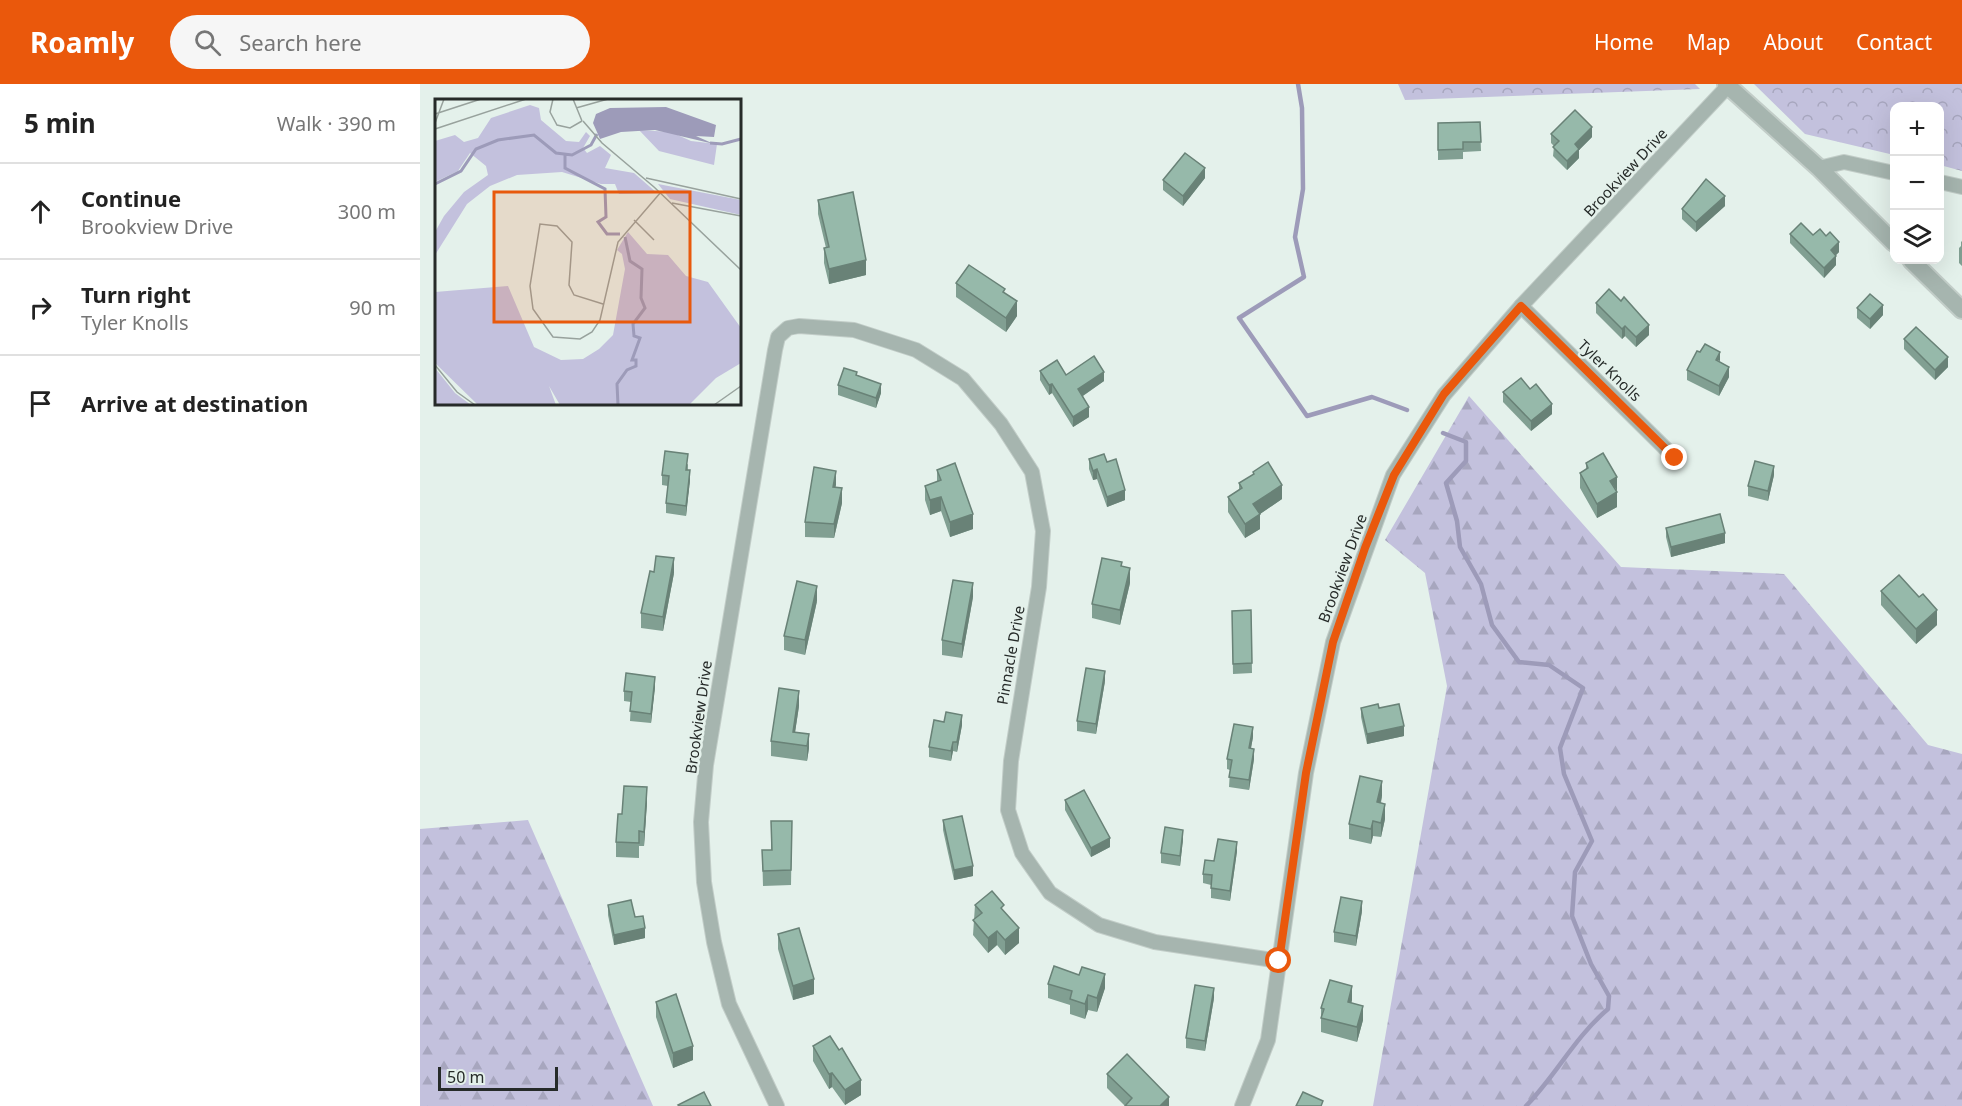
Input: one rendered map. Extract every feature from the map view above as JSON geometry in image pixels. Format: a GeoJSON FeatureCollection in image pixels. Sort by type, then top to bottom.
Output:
{"type":"FeatureCollection","features":[{"type":"Feature","properties":{"kind":"street"},"geometry":{"type":"LineString","coordinates":[[1727,85],[1819,168],[1890,239]]}},
{"type":"Feature","properties":{"kind":"street","name":"Brookview Drive"},"geometry":{"type":"LineString","coordinates":[[1242,1106],[1268,1040],[1306,773],[1333,642],[1365,548],[1394,475],[1444,394],[1521,306],[1727,85]]}},
{"type":"Feature","properties":{"kind":"street"},"geometry":{"type":"LineString","coordinates":[[1819,168],[1844,162],[1890,172]]}},
{"type":"Feature","properties":{"kind":"street"},"geometry":{"type":"LineString","coordinates":[[1944,184],[1962,188]]}},
{"type":"Feature","properties":{"kind":"street"},"geometry":{"type":"LineString","coordinates":[[1915,264],[1962,310]]}},
{"type":"Feature","properties":{"kind":"street","name":"Tyler Knolls"},"geometry":{"type":"LineString","coordinates":[[1521,306],[1675,458]]}},
{"type":"Feature","properties":{"kind":"street","name":"Pinnacle Drive"},"geometry":{"type":"LineString","coordinates":[[788,328],[799,326],[854,330],[915,350],[963,379],[1001,424],[1032,472],[1043,531],[1039,587],[1011,761],[1008,810],[1022,853],[1050,893],[1099,925],[1110,929],[1155,942],[1279,961]]}},
{"type":"Feature","properties":{"kind":"street","name":"Brookview Drive"},"geometry":{"type":"LineString","coordinates":[[777,1106],[729,1004],[704,882],[701,822],[710,742],[775,350],[778,338],[788,328]]}},
{"type":"Feature","properties":{"kind":"green space"},"geometry":{"type":"Polygon","coordinates":[[[1398,84],[1695,84],[1700,89],[1405,100],[1398,84]]]}},
{"type":"Feature","properties":{"kind":"green space"},"geometry":{"type":"Polygon","coordinates":[[[1754,84],[1962,84],[1962,171],[1944,166],[1944,102],[1890,102],[1890,154],[1805,134],[1754,84]]]}},
{"type":"Feature","properties":{"kind":"green space"},"geometry":{"type":"Polygon","coordinates":[[[1469,396],[1621,567],[1784,574],[1928,745],[1962,754],[1962,1106],[1373,1106],[1447,686],[1425,573],[1385,540],[1469,396]]]}},
{"type":"Feature","properties":{"kind":"green space"},"geometry":{"type":"Polygon","coordinates":[[[528,820],[653,1106],[420,1106],[420,829],[528,820]]]}},
{"type":"Feature","properties":{"kind":"building"},"geometry":{"type":"Polygon","coordinates":[[[1575,110],[1592,127],[1575,144],[1579,149],[1567,161],[1553,147],[1559,141],[1551,134],[1575,110]]]}},
{"type":"Feature","properties":{"kind":"building"},"geometry":{"type":"Polygon","coordinates":[[[1480,122],[1481,142],[1463,142],[1463,149],[1438,150],[1438,123],[1480,122]]]}},
{"type":"Feature","properties":{"kind":"building"},"geometry":{"type":"Polygon","coordinates":[[[1185,153],[1205,168],[1183,196],[1163,180],[1185,153]]]}},
{"type":"Feature","properties":{"kind":"building"},"geometry":{"type":"Polygon","coordinates":[[[1706,179],[1725,196],[1696,222],[1682,209],[1706,179]]]}},
{"type":"Feature","properties":{"kind":"building"},"geometry":{"type":"Polygon","coordinates":[[[853,192],[866,260],[829,269],[824,248],[829,247],[818,200],[853,192]]]}},
{"type":"Feature","properties":{"kind":"building"},"geometry":{"type":"Polygon","coordinates":[[[1801,223],[1813,235],[1820,229],[1826,236],[1830,232],[1839,242],[1831,250],[1836,256],[1824,268],[1790,234],[1801,223]]]}},
{"type":"Feature","properties":{"kind":"building"},"geometry":{"type":"Polygon","coordinates":[[[969,265],[1005,289],[1003,292],[1017,301],[1006,318],[956,283],[969,265]]]}},
{"type":"Feature","properties":{"kind":"building"},"geometry":{"type":"Polygon","coordinates":[[[1609,289],[1621,301],[1624,297],[1649,325],[1636,337],[1625,326],[1622,329],[1596,303],[1609,289]]]}},
{"type":"Feature","properties":{"kind":"building"},"geometry":{"type":"Polygon","coordinates":[[[1870,294],[1883,305],[1870,319],[1857,308],[1870,294]]]}},
{"type":"Feature","properties":{"kind":"building"},"geometry":{"type":"Polygon","coordinates":[[[1916,327],[1948,357],[1935,370],[1904,339],[1916,327]]]}},
{"type":"Feature","properties":{"kind":"building"},"geometry":{"type":"Polygon","coordinates":[[[1705,344],[1720,352],[1716,360],[1729,367],[1719,386],[1687,370],[1697,351],[1700,352],[1705,344]]]}},
{"type":"Feature","properties":{"kind":"building"},"geometry":{"type":"Polygon","coordinates":[[[1094,356],[1104,372],[1078,389],[1089,407],[1073,417],[1052,384],[1049,385],[1040,371],[1057,360],[1066,375],[1094,356]]]}},
{"type":"Feature","properties":{"kind":"building"},"geometry":{"type":"Polygon","coordinates":[[[844,368],[881,384],[876,398],[838,385],[844,368]]]}},
{"type":"Feature","properties":{"kind":"building"},"geometry":{"type":"Polygon","coordinates":[[[1521,378],[1530,389],[1536,384],[1552,404],[1531,421],[1503,392],[1521,378]]]}},
{"type":"Feature","properties":{"kind":"building"},"geometry":{"type":"Polygon","coordinates":[[[665,451],[688,454],[686,470],[690,470],[686,506],[666,503],[669,476],[662,475],[665,451]]]}},
{"type":"Feature","properties":{"kind":"building"},"geometry":{"type":"Polygon","coordinates":[[[1603,453],[1617,477],[1610,481],[1617,492],[1597,504],[1580,473],[1588,468],[1586,463],[1603,453]]]}},
{"type":"Feature","properties":{"kind":"building"},"geometry":{"type":"Polygon","coordinates":[[[1104,454],[1107,462],[1116,459],[1125,490],[1107,497],[1097,469],[1093,471],[1089,459],[1104,454]]]}},
{"type":"Feature","properties":{"kind":"building"},"geometry":{"type":"Polygon","coordinates":[[[1755,461],[1774,466],[1768,491],[1748,486],[1755,461]]]}},
{"type":"Feature","properties":{"kind":"building"},"geometry":{"type":"Polygon","coordinates":[[[1268,462],[1282,485],[1253,504],[1260,514],[1245,524],[1228,497],[1242,488],[1239,483],[1268,462]]]}},
{"type":"Feature","properties":{"kind":"building"},"geometry":{"type":"Polygon","coordinates":[[[955,463],[973,514],[950,522],[941,497],[930,500],[925,486],[941,480],[937,470],[955,463]]]}},
{"type":"Feature","properties":{"kind":"building"},"geometry":{"type":"Polygon","coordinates":[[[814,467],[836,471],[833,487],[842,488],[834,524],[805,522],[814,467]]]}},
{"type":"Feature","properties":{"kind":"building"},"geometry":{"type":"Polygon","coordinates":[[[1720,514],[1725,533],[1671,547],[1666,528],[1720,514]]]}},
{"type":"Feature","properties":{"kind":"building"},"geometry":{"type":"Polygon","coordinates":[[[656,556],[674,558],[663,617],[641,613],[650,571],[654,572],[656,556]]]}},
{"type":"Feature","properties":{"kind":"building"},"geometry":{"type":"Polygon","coordinates":[[[1102,558],[1122,562],[1121,566],[1130,568],[1120,610],[1092,604],[1102,558]]]}},
{"type":"Feature","properties":{"kind":"building"},"geometry":{"type":"Polygon","coordinates":[[[1899,575],[1919,597],[1923,594],[1937,610],[1916,629],[1881,591],[1899,575]]]}},
{"type":"Feature","properties":{"kind":"building"},"geometry":{"type":"Polygon","coordinates":[[[953,580],[973,583],[962,644],[942,640],[953,580]]]}},
{"type":"Feature","properties":{"kind":"building"},"geometry":{"type":"Polygon","coordinates":[[[797,581],[817,586],[805,640],[784,636],[797,581]]]}},
{"type":"Feature","properties":{"kind":"building"},"geometry":{"type":"Polygon","coordinates":[[[1251,610],[1252,663],[1233,664],[1232,611],[1251,610]]]}},
{"type":"Feature","properties":{"kind":"building"},"geometry":{"type":"Polygon","coordinates":[[[1086,668],[1105,671],[1096,724],[1077,721],[1086,668]]]}},
{"type":"Feature","properties":{"kind":"building"},"geometry":{"type":"Polygon","coordinates":[[[626,673],[655,677],[651,714],[630,711],[632,692],[624,691],[626,673]]]}},
{"type":"Feature","properties":{"kind":"building"},"geometry":{"type":"Polygon","coordinates":[[[779,688],[799,691],[793,732],[809,734],[807,746],[771,741],[779,688]]]}},
{"type":"Feature","properties":{"kind":"building"},"geometry":{"type":"Polygon","coordinates":[[[1378,704],[1379,708],[1399,704],[1404,726],[1367,734],[1361,708],[1378,704]]]}},
{"type":"Feature","properties":{"kind":"building"},"geometry":{"type":"Polygon","coordinates":[[[946,712],[962,715],[957,742],[953,742],[951,751],[929,747],[934,720],[944,722],[946,712]]]}},
{"type":"Feature","properties":{"kind":"building"},"geometry":{"type":"Polygon","coordinates":[[[1234,724],[1253,727],[1249,748],[1254,749],[1249,780],[1229,777],[1232,760],[1227,759],[1234,724]]]}},
{"type":"Feature","properties":{"kind":"building"},"geometry":{"type":"Polygon","coordinates":[[[1360,776],[1382,781],[1377,802],[1385,804],[1381,823],[1373,821],[1371,829],[1349,824],[1360,776]]]}},
{"type":"Feature","properties":{"kind":"building"},"geometry":{"type":"Polygon","coordinates":[[[624,786],[647,787],[644,832],[639,831],[639,843],[616,842],[618,814],[622,814],[624,786]]]}},
{"type":"Feature","properties":{"kind":"building"},"geometry":{"type":"Polygon","coordinates":[[[1084,790],[1110,838],[1091,848],[1065,800],[1084,790]]]}},
{"type":"Feature","properties":{"kind":"building"},"geometry":{"type":"Polygon","coordinates":[[[962,816],[973,866],[954,870],[943,820],[962,816]]]}},
{"type":"Feature","properties":{"kind":"building"},"geometry":{"type":"Polygon","coordinates":[[[771,821],[792,821],[791,870],[763,871],[762,850],[772,850],[771,821]]]}},
{"type":"Feature","properties":{"kind":"building"},"geometry":{"type":"Polygon","coordinates":[[[1165,827],[1183,830],[1180,856],[1161,853],[1165,827]]]}},
{"type":"Feature","properties":{"kind":"building"},"geometry":{"type":"Polygon","coordinates":[[[1218,839],[1237,842],[1230,891],[1211,888],[1212,875],[1203,874],[1205,860],[1214,861],[1218,839]]]}},
{"type":"Feature","properties":{"kind":"building"},"geometry":{"type":"Polygon","coordinates":[[[992,891],[1004,905],[1001,908],[1019,928],[1005,940],[997,931],[988,938],[973,920],[982,913],[975,905],[992,891]]]}},
{"type":"Feature","properties":{"kind":"building"},"geometry":{"type":"Polygon","coordinates":[[[1341,897],[1362,901],[1356,936],[1334,932],[1341,897]]]}},
{"type":"Feature","properties":{"kind":"building"},"geometry":{"type":"Polygon","coordinates":[[[631,900],[635,917],[643,916],[645,928],[614,935],[608,905],[631,900]]]}},
{"type":"Feature","properties":{"kind":"building"},"geometry":{"type":"Polygon","coordinates":[[[799,928],[814,979],[793,986],[778,934],[799,928]]]}},
{"type":"Feature","properties":{"kind":"building"},"geometry":{"type":"Polygon","coordinates":[[[1054,966],[1079,975],[1082,967],[1105,974],[1097,998],[1088,995],[1085,1004],[1070,999],[1072,991],[1048,984],[1054,966]]]}},
{"type":"Feature","properties":{"kind":"building"},"geometry":{"type":"Polygon","coordinates":[[[1330,980],[1352,986],[1348,1002],[1363,1006],[1357,1027],[1321,1018],[1324,1009],[1321,1008],[1330,980]]]}},
{"type":"Feature","properties":{"kind":"building"},"geometry":{"type":"Polygon","coordinates":[[[1195,985],[1214,988],[1205,1041],[1186,1038],[1195,985]]]}},
{"type":"Feature","properties":{"kind":"building"},"geometry":{"type":"Polygon","coordinates":[[[676,994],[693,1046],[673,1053],[656,1002],[676,994]]]}},
{"type":"Feature","properties":{"kind":"building"},"geometry":{"type":"Polygon","coordinates":[[[830,1036],[839,1050],[842,1048],[861,1080],[845,1090],[832,1073],[829,1074],[813,1046],[830,1036]]]}},
{"type":"Feature","properties":{"kind":"building"},"geometry":{"type":"Polygon","coordinates":[[[1127,1054],[1169,1097],[1160,1106],[1125,1106],[1132,1098],[1107,1074],[1127,1054]]]}},
{"type":"Feature","properties":{"kind":"building"},"geometry":{"type":"Polygon","coordinates":[[[704,1092],[711,1106],[678,1105],[704,1092]]]}},
{"type":"Feature","properties":{"kind":"building"},"geometry":{"type":"Polygon","coordinates":[[[1303,1092],[1323,1101],[1321,1106],[1296,1106],[1303,1092]]]}},
{"type":"Feature","properties":{"kind":"waterway"},"geometry":{"type":"LineString","coordinates":[[1298,84],[1302,108],[1303,189],[1295,237],[1304,277],[1239,318],[1307,416],[1372,397],[1407,410]]}},
{"type":"Feature","properties":{"kind":"waterway"},"geometry":{"type":"LineString","coordinates":[[1443,433],[1466,442],[1466,461],[1446,483],[1457,521],[1460,547],[1481,584],[1492,625],[1519,662],[1549,665],[1583,688],[1560,748],[1564,774],[1592,841],[1575,872],[1572,916],[1591,964],[1609,996],[1608,1009],[1585,1032],[1526,1106]]}},
{"type":"Feature","properties":{"kind":"route"},"geometry":{"type":"LineString","coordinates":[[1279,961],[1306,773],[1333,642],[1365,548],[1394,475],[1444,394],[1521,306],[1675,458]]}}]}
